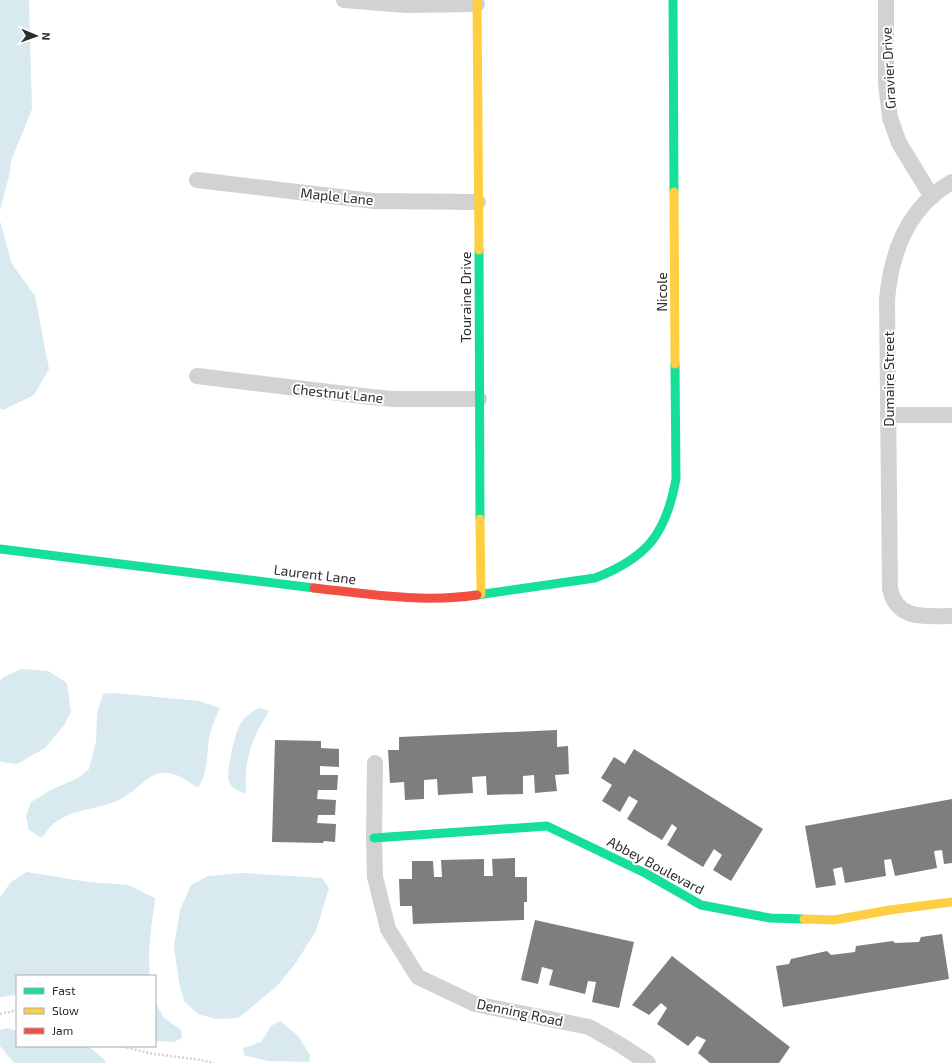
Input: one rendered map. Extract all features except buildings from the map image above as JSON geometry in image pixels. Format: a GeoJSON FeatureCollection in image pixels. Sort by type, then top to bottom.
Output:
{"type":"FeatureCollection","features":[{"type":"Feature","properties":{"kind":"street"},"geometry":{"type":"LineString","coordinates":[[344,0],[406,5],[477,2]]}},
{"type":"Feature","properties":{"kind":"street","name":"Nicole"},"geometry":{"type":"LineString","coordinates":[[624,566],[649,545],[663,526],[669,510],[676,479],[673,0]]}},
{"type":"Feature","properties":{"kind":"street","name":"Gravier Drive"},"geometry":{"type":"LineString","coordinates":[[886,0],[886,83],[890,118],[899,143],[932,197]]}},
{"type":"Feature","properties":{"kind":"street","name":"Touraine Drive"},"geometry":{"type":"LineString","coordinates":[[477,2],[480,594]]}},
{"type":"Feature","properties":{"kind":"street","name":"Maple Lane"},"geometry":{"type":"LineString","coordinates":[[196,180],[374,201],[478,202]]}},
{"type":"Feature","properties":{"kind":"street","name":"Dumaire Street"},"geometry":{"type":"LineString","coordinates":[[952,182],[920,208],[902,237],[892,263],[887,300],[890,589],[892,599],[902,610],[918,616],[952,616]]}},
{"type":"Feature","properties":{"kind":"street","name":"Chestnut Lane"},"geometry":{"type":"LineString","coordinates":[[197,376],[392,399],[479,399]]}},
{"type":"Feature","properties":{"kind":"street"},"geometry":{"type":"LineString","coordinates":[[888,415],[952,415]]}},
{"type":"Feature","properties":{"kind":"street","name":"Laurent Lane"},"geometry":{"type":"LineString","coordinates":[[0,549],[389,597],[430,599],[480,594],[595,578],[624,566]]}},
{"type":"Feature","properties":{"kind":"street","name":"Denning Road"},"geometry":{"type":"LineString","coordinates":[[375,763],[374,838],[376,877],[388,929],[418,977],[475,1004],[589,1027],[648,1063]]}},
{"type":"Feature","properties":{"kind":"street","name":"Abbey Boulevard"},"geometry":{"type":"LineString","coordinates":[[374,838],[547,826],[645,873],[701,905],[770,918],[834,920],[890,910],[952,902]]}},
{"type":"Feature","properties":{"kind":"path"},"geometry":{"type":"LineString","coordinates":[[0,1014],[16,1010]]}},
{"type":"Feature","properties":{"kind":"path"},"geometry":{"type":"LineString","coordinates":[[123,1047],[154,1054],[214,1063]]}},
{"type":"Feature","properties":{"kind":"shaded area"},"geometry":{"type":"Polygon","coordinates":[[[0,0],[29,0],[32,109],[11,161],[9,176],[0,210],[0,0]]]}},
{"type":"Feature","properties":{"kind":"shaded area"},"geometry":{"type":"Polygon","coordinates":[[[0,221],[12,264],[35,296],[49,369],[34,395],[3,410],[0,408],[0,221]]]}},
{"type":"Feature","properties":{"kind":"shaded area"},"geometry":{"type":"Polygon","coordinates":[[[21,669],[48,671],[67,683],[71,712],[64,725],[45,748],[17,764],[1,762],[0,682],[2,678],[21,669]]]}},
{"type":"Feature","properties":{"kind":"shaded area"},"geometry":{"type":"Polygon","coordinates":[[[115,693],[199,701],[220,708],[209,738],[204,777],[198,788],[177,775],[167,773],[157,774],[116,801],[64,817],[54,823],[42,838],[29,830],[26,816],[31,802],[51,790],[78,778],[89,769],[96,742],[97,713],[103,694],[115,693]]]}},
{"type":"Feature","properties":{"kind":"shaded area"},"geometry":{"type":"Polygon","coordinates":[[[259,708],[269,711],[253,741],[250,750],[246,770],[246,794],[230,784],[228,777],[229,763],[236,733],[240,725],[247,716],[259,708]]]}},
{"type":"Feature","properties":{"kind":"shaded area"},"geometry":{"type":"Polygon","coordinates":[[[27,872],[88,882],[128,885],[155,898],[149,947],[150,975],[16,975],[16,995],[0,997],[0,897],[11,882],[27,872]]]}},
{"type":"Feature","properties":{"kind":"shaded area"},"geometry":{"type":"Polygon","coordinates":[[[243,873],[322,878],[329,888],[316,931],[295,964],[278,985],[238,1018],[216,1019],[198,1014],[184,1001],[179,982],[174,946],[180,910],[191,885],[208,876],[243,873]]]}},
{"type":"Feature","properties":{"kind":"shaded area"},"geometry":{"type":"Polygon","coordinates":[[[156,1004],[164,1018],[181,1030],[182,1038],[174,1042],[156,1041],[156,1004]]]}},
{"type":"Feature","properties":{"kind":"shaded area"},"geometry":{"type":"Polygon","coordinates":[[[280,1021],[298,1036],[310,1055],[309,1062],[268,1061],[244,1055],[243,1048],[261,1042],[271,1026],[280,1021]]]}},
{"type":"Feature","properties":{"kind":"shaded area"},"geometry":{"type":"Polygon","coordinates":[[[8,1028],[16,1031],[16,1047],[89,1047],[104,1059],[106,1063],[14,1063],[0,1046],[0,1030],[8,1028]]]}},
{"type":"Feature","properties":{"kind":"traffic: fast"},"geometry":{"type":"LineString","coordinates":[[673,0],[674,192]]}},
{"type":"Feature","properties":{"kind":"traffic: fast"},"geometry":{"type":"LineString","coordinates":[[479,250],[480,519]]}},
{"type":"Feature","properties":{"kind":"traffic: fast"},"geometry":{"type":"LineString","coordinates":[[477,595],[595,578],[628,562],[651,542],[660,529],[666,515],[672,498],[676,479],[675,364]]}},
{"type":"Feature","properties":{"kind":"traffic: fast"},"geometry":{"type":"LineString","coordinates":[[0,549],[314,588]]}},
{"type":"Feature","properties":{"kind":"traffic: fast"},"geometry":{"type":"LineString","coordinates":[[374,838],[547,826],[645,873],[701,905],[770,918],[804,919]]}},
{"type":"Feature","properties":{"kind":"traffic: slow"},"geometry":{"type":"LineString","coordinates":[[477,0],[479,250]]}},
{"type":"Feature","properties":{"kind":"traffic: slow"},"geometry":{"type":"LineString","coordinates":[[674,192],[675,364]]}},
{"type":"Feature","properties":{"kind":"traffic: slow"},"geometry":{"type":"LineString","coordinates":[[480,519],[481,594]]}},
{"type":"Feature","properties":{"kind":"traffic: slow"},"geometry":{"type":"LineString","coordinates":[[804,919],[834,920],[890,910],[952,902]]}},
{"type":"Feature","properties":{"kind":"traffic: jam"},"geometry":{"type":"LineString","coordinates":[[314,588],[415,598],[477,595]]}}]}
